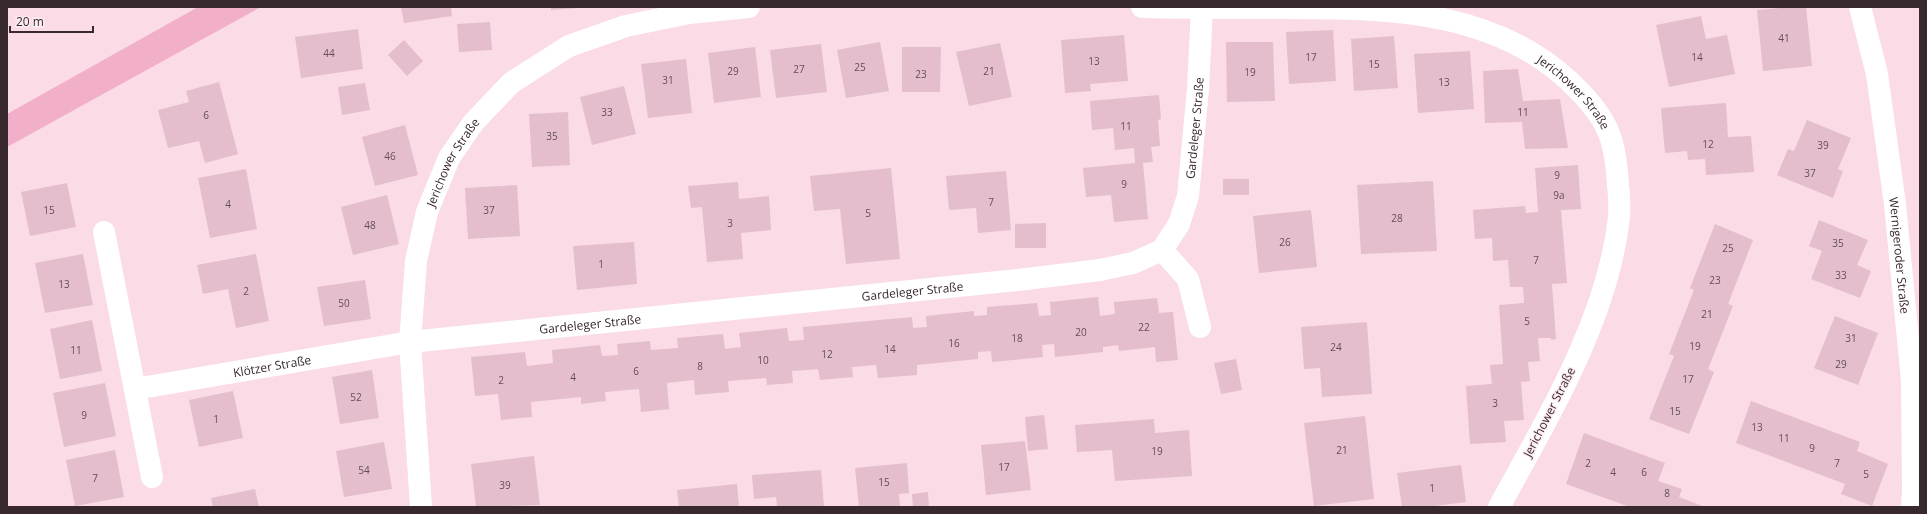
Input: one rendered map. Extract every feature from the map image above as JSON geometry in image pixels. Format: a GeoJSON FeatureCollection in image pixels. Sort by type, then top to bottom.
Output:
{"type":"FeatureCollection","features":[{"type":"Feature","properties":{"kind":"street","name":"Jerichower Straße"},"geometry":{"type":"LineString","coordinates":[[421,507],[410,342],[416,261],[427,212],[449,158],[473,123],[512,83],[569,46],[626,26],[689,13],[749,7]]}},
{"type":"Feature","properties":{"kind":"street","name":"Jerichower Straße"},"geometry":{"type":"LineString","coordinates":[[1142,7],[1311,8],[1386,11],[1444,20],[1482,31],[1523,48],[1556,69],[1585,96],[1609,132],[1618,169],[1619,215],[1612,261],[1593,319],[1555,406],[1499,507]]}},
{"type":"Feature","properties":{"kind":"street","name":"Wernigeroder Straße"},"geometry":{"type":"LineString","coordinates":[[1860,7],[1878,74],[1895,204],[1912,381],[1912,507]]}},
{"type":"Feature","properties":{"kind":"street","name":"Gardeleger Straße"},"geometry":{"type":"LineString","coordinates":[[410,342],[1100,270],[1133,263],[1162,250],[1180,224],[1188,196],[1198,89],[1202,8]]}},
{"type":"Feature","properties":{"kind":"street"},"geometry":{"type":"LineString","coordinates":[[104,232],[152,477]]}},
{"type":"Feature","properties":{"kind":"street"},"geometry":{"type":"LineString","coordinates":[[1162,250],[1188,279],[1200,327]]}},
{"type":"Feature","properties":{"kind":"street","name":"Klötzer Straße"},"geometry":{"type":"LineString","coordinates":[[134,389],[410,342]]}},
{"type":"Feature","properties":{"kind":"shaded area"},"geometry":{"type":"Polygon","coordinates":[[[198,7],[261,7],[7,147],[7,114],[198,7]]]}},
{"type":"Feature","properties":{"kind":"building"},"geometry":{"type":"Polygon","coordinates":[[[401,7],[451,7],[452,16],[404,23],[401,7]]]}},
{"type":"Feature","properties":{"kind":"building"},"geometry":{"type":"Polygon","coordinates":[[[551,7],[578,7],[578,8],[551,10],[551,7]]]}},
{"type":"Feature","properties":{"kind":"building"},"geometry":{"type":"Polygon","coordinates":[[[1806,7],[1812,66],[1763,71],[1757,10],[1806,7]]]}},
{"type":"Feature","properties":{"kind":"building"},"geometry":{"type":"Polygon","coordinates":[[[1701,16],[1706,39],[1727,35],[1735,74],[1669,87],[1656,25],[1701,16]]]}},
{"type":"Feature","properties":{"kind":"building"},"geometry":{"type":"Polygon","coordinates":[[[490,22],[492,50],[459,52],[457,24],[490,22]]]}},
{"type":"Feature","properties":{"kind":"building"},"geometry":{"type":"Polygon","coordinates":[[[358,29],[363,69],[301,78],[295,37],[358,29]]]}},
{"type":"Feature","properties":{"kind":"building"},"geometry":{"type":"Polygon","coordinates":[[[1333,30],[1336,81],[1289,84],[1286,32],[1333,30]]]}},
{"type":"Feature","properties":{"kind":"building"},"geometry":{"type":"Polygon","coordinates":[[[1124,35],[1128,81],[1090,84],[1091,91],[1065,93],[1061,40],[1124,35]]]}},
{"type":"Feature","properties":{"kind":"building"},"geometry":{"type":"Polygon","coordinates":[[[1394,36],[1398,88],[1354,91],[1351,39],[1394,36]]]}},
{"type":"Feature","properties":{"kind":"building"},"geometry":{"type":"Polygon","coordinates":[[[404,40],[423,61],[407,76],[388,55],[404,40]]]}},
{"type":"Feature","properties":{"kind":"building"},"geometry":{"type":"Polygon","coordinates":[[[880,42],[889,91],[846,98],[837,50],[880,42]]]}},
{"type":"Feature","properties":{"kind":"building"},"geometry":{"type":"Polygon","coordinates":[[[1226,42],[1273,42],[1275,101],[1227,102],[1226,42]]]}},
{"type":"Feature","properties":{"kind":"building"},"geometry":{"type":"Polygon","coordinates":[[[1000,43],[1012,97],[969,106],[956,52],[1000,43]]]}},
{"type":"Feature","properties":{"kind":"building"},"geometry":{"type":"Polygon","coordinates":[[[821,44],[827,92],[776,98],[770,50],[821,44]]]}},
{"type":"Feature","properties":{"kind":"building"},"geometry":{"type":"Polygon","coordinates":[[[755,47],[761,97],[714,103],[708,53],[755,47]]]}},
{"type":"Feature","properties":{"kind":"building"},"geometry":{"type":"Polygon","coordinates":[[[902,47],[941,47],[940,92],[902,92],[902,47]]]}},
{"type":"Feature","properties":{"kind":"building"},"geometry":{"type":"Polygon","coordinates":[[[1470,51],[1474,109],[1418,113],[1414,54],[1470,51]]]}},
{"type":"Feature","properties":{"kind":"building"},"geometry":{"type":"Polygon","coordinates":[[[686,59],[692,113],[648,118],[641,64],[686,59]]]}},
{"type":"Feature","properties":{"kind":"building"},"geometry":{"type":"Polygon","coordinates":[[[1518,69],[1523,101],[1560,99],[1568,148],[1525,149],[1522,122],[1485,123],[1483,71],[1518,69]]]}},
{"type":"Feature","properties":{"kind":"building"},"geometry":{"type":"Polygon","coordinates":[[[219,82],[238,154],[205,163],[199,141],[168,148],[158,110],[189,102],[186,91],[219,82]]]}},
{"type":"Feature","properties":{"kind":"building"},"geometry":{"type":"Polygon","coordinates":[[[365,83],[370,110],[342,115],[338,87],[365,83]]]}},
{"type":"Feature","properties":{"kind":"building"},"geometry":{"type":"Polygon","coordinates":[[[624,86],[636,134],[592,145],[580,97],[624,86]]]}},
{"type":"Feature","properties":{"kind":"building"},"geometry":{"type":"Polygon","coordinates":[[[1159,95],[1161,119],[1158,120],[1160,146],[1151,147],[1153,162],[1143,163],[1148,219],[1114,222],[1111,195],[1086,197],[1083,168],[1135,163],[1134,148],[1115,150],[1113,128],[1092,130],[1090,101],[1159,95]]]}},
{"type":"Feature","properties":{"kind":"building"},"geometry":{"type":"Polygon","coordinates":[[[1726,103],[1728,137],[1751,136],[1754,172],[1706,175],[1705,159],[1688,160],[1687,151],[1665,153],[1661,108],[1726,103]]]}},
{"type":"Feature","properties":{"kind":"building"},"geometry":{"type":"Polygon","coordinates":[[[568,112],[570,165],[532,167],[529,114],[568,112]]]}},
{"type":"Feature","properties":{"kind":"building"},"geometry":{"type":"Polygon","coordinates":[[[1807,120],[1851,138],[1838,169],[1843,171],[1833,198],[1777,175],[1788,149],[1794,151],[1807,120]]]}},
{"type":"Feature","properties":{"kind":"building"},"geometry":{"type":"Polygon","coordinates":[[[405,125],[418,175],[375,186],[362,137],[405,125]]]}},
{"type":"Feature","properties":{"kind":"building"},"geometry":{"type":"Polygon","coordinates":[[[1578,165],[1581,209],[1561,210],[1567,283],[1552,284],[1556,339],[1551,340],[1551,338],[1538,338],[1540,361],[1528,362],[1530,381],[1521,382],[1524,420],[1504,421],[1506,442],[1470,444],[1466,386],[1492,384],[1490,365],[1503,364],[1499,305],[1524,303],[1523,287],[1510,287],[1508,260],[1493,261],[1492,238],[1475,239],[1473,210],[1525,206],[1526,213],[1538,212],[1535,168],[1578,165]]]}},
{"type":"Feature","properties":{"kind":"building"},"geometry":{"type":"Polygon","coordinates":[[[891,168],[900,259],[846,264],[840,209],[814,211],[810,176],[891,168]]]}},
{"type":"Feature","properties":{"kind":"building"},"geometry":{"type":"Polygon","coordinates":[[[246,169],[257,229],[210,238],[198,178],[246,169]]]}},
{"type":"Feature","properties":{"kind":"building"},"geometry":{"type":"Polygon","coordinates":[[[1006,171],[1011,230],[978,233],[976,208],[949,210],[946,176],[1006,171]]]}},
{"type":"Feature","properties":{"kind":"building"},"geometry":{"type":"Polygon","coordinates":[[[1223,179],[1249,179],[1249,195],[1223,195],[1223,179]]]}},
{"type":"Feature","properties":{"kind":"building"},"geometry":{"type":"Polygon","coordinates":[[[1433,181],[1437,251],[1361,254],[1357,185],[1433,181]]]}},
{"type":"Feature","properties":{"kind":"building"},"geometry":{"type":"Polygon","coordinates":[[[738,182],[739,199],[769,196],[771,230],[741,233],[743,259],[707,262],[702,207],[691,208],[688,186],[738,182]]]}},
{"type":"Feature","properties":{"kind":"building"},"geometry":{"type":"Polygon","coordinates":[[[67,183],[76,227],[30,236],[21,192],[67,183]]]}},
{"type":"Feature","properties":{"kind":"building"},"geometry":{"type":"Polygon","coordinates":[[[517,185],[520,236],[468,239],[465,188],[517,185]]]}},
{"type":"Feature","properties":{"kind":"building"},"geometry":{"type":"Polygon","coordinates":[[[387,195],[399,244],[353,255],[341,207],[387,195]]]}},
{"type":"Feature","properties":{"kind":"building"},"geometry":{"type":"Polygon","coordinates":[[[1311,210],[1317,267],[1259,273],[1253,216],[1311,210]]]}},
{"type":"Feature","properties":{"kind":"building"},"geometry":{"type":"Polygon","coordinates":[[[1819,220],[1868,240],[1857,265],[1871,271],[1860,298],[1811,279],[1822,251],[1809,246],[1819,220]]]}},
{"type":"Feature","properties":{"kind":"building"},"geometry":{"type":"Polygon","coordinates":[[[1046,223],[1046,248],[1015,248],[1015,224],[1046,223]]]}},
{"type":"Feature","properties":{"kind":"building"},"geometry":{"type":"Polygon","coordinates":[[[1715,224],[1753,240],[1728,304],[1733,306],[1708,369],[1714,372],[1689,434],[1649,419],[1674,356],[1669,354],[1694,290],[1690,288],[1715,224]]]}},
{"type":"Feature","properties":{"kind":"building"},"geometry":{"type":"Polygon","coordinates":[[[634,242],[637,284],[577,290],[573,246],[634,242]]]}},
{"type":"Feature","properties":{"kind":"building"},"geometry":{"type":"Polygon","coordinates":[[[83,254],[93,305],[45,313],[35,263],[83,254]]]}},
{"type":"Feature","properties":{"kind":"building"},"geometry":{"type":"Polygon","coordinates":[[[256,254],[269,321],[236,328],[228,289],[203,294],[197,265],[256,254]]]}},
{"type":"Feature","properties":{"kind":"building"},"geometry":{"type":"Polygon","coordinates":[[[365,280],[371,319],[324,326],[317,287],[365,280]]]}},
{"type":"Feature","properties":{"kind":"building"},"geometry":{"type":"Polygon","coordinates":[[[1098,297],[1100,316],[1115,314],[1114,302],[1157,298],[1159,313],[1173,312],[1178,360],[1156,362],[1155,347],[1119,351],[1118,345],[1103,347],[1103,352],[1055,357],[1054,344],[1042,345],[1043,357],[992,362],[991,351],[978,352],[978,359],[917,365],[917,375],[878,378],[876,365],[852,367],[853,377],[820,380],[818,369],[792,371],[793,383],[767,385],[766,378],[728,381],[729,392],[695,395],[694,380],[667,383],[669,409],[641,412],[639,389],[605,392],[606,401],[581,404],[581,397],[531,402],[532,417],[501,420],[498,394],[475,396],[471,357],[525,352],[527,366],[553,363],[552,350],[600,345],[602,356],[618,355],[617,344],[650,341],[651,350],[678,348],[677,338],[723,334],[725,349],[741,347],[739,333],[787,328],[789,341],[804,340],[803,327],[912,317],[913,328],[927,327],[926,316],[974,311],[974,316],[987,315],[987,307],[1037,303],[1039,316],[1051,315],[1050,302],[1098,297]]]}},
{"type":"Feature","properties":{"kind":"building"},"geometry":{"type":"Polygon","coordinates":[[[1835,316],[1878,333],[1858,385],[1814,368],[1835,316]]]}},
{"type":"Feature","properties":{"kind":"building"},"geometry":{"type":"Polygon","coordinates":[[[92,320],[102,371],[60,379],[50,329],[92,320]]]}},
{"type":"Feature","properties":{"kind":"building"},"geometry":{"type":"Polygon","coordinates":[[[1367,322],[1372,394],[1322,397],[1320,368],[1304,369],[1301,327],[1367,322]]]}},
{"type":"Feature","properties":{"kind":"building"},"geometry":{"type":"Polygon","coordinates":[[[1236,359],[1242,390],[1221,394],[1214,363],[1236,359]]]}},
{"type":"Feature","properties":{"kind":"building"},"geometry":{"type":"Polygon","coordinates":[[[372,370],[379,418],[340,424],[332,377],[372,370]]]}},
{"type":"Feature","properties":{"kind":"building"},"geometry":{"type":"Polygon","coordinates":[[[105,383],[116,436],[64,447],[53,393],[105,383]]]}},
{"type":"Feature","properties":{"kind":"building"},"geometry":{"type":"Polygon","coordinates":[[[233,391],[243,438],[199,447],[189,400],[233,391]]]}},
{"type":"Feature","properties":{"kind":"building"},"geometry":{"type":"Polygon","coordinates":[[[1751,401],[1860,442],[1857,451],[1888,464],[1872,506],[1841,494],[1845,484],[1736,443],[1751,401]]]}},
{"type":"Feature","properties":{"kind":"building"},"geometry":{"type":"Polygon","coordinates":[[[1044,415],[1048,449],[1028,451],[1025,417],[1044,415]]]}},
{"type":"Feature","properties":{"kind":"building"},"geometry":{"type":"Polygon","coordinates":[[[1365,416],[1374,499],[1314,506],[1304,423],[1365,416]]]}},
{"type":"Feature","properties":{"kind":"building"},"geometry":{"type":"Polygon","coordinates":[[[1154,419],[1155,433],[1189,430],[1192,476],[1115,481],[1112,450],[1077,452],[1075,425],[1154,419]]]}},
{"type":"Feature","properties":{"kind":"building"},"geometry":{"type":"Polygon","coordinates":[[[1584,433],[1665,463],[1658,481],[1682,489],[1679,497],[1705,507],[1630,507],[1566,484],[1584,433]]]}},
{"type":"Feature","properties":{"kind":"building"},"geometry":{"type":"Polygon","coordinates":[[[1025,441],[1031,490],[986,495],[981,445],[1025,441]]]}},
{"type":"Feature","properties":{"kind":"building"},"geometry":{"type":"Polygon","coordinates":[[[384,442],[392,489],[344,497],[336,451],[384,442]]]}},
{"type":"Feature","properties":{"kind":"building"},"geometry":{"type":"Polygon","coordinates":[[[115,450],[124,497],[75,506],[66,460],[115,450]]]}},
{"type":"Feature","properties":{"kind":"building"},"geometry":{"type":"Polygon","coordinates":[[[534,456],[540,505],[476,507],[471,464],[534,456]]]}},
{"type":"Feature","properties":{"kind":"building"},"geometry":{"type":"Polygon","coordinates":[[[907,463],[909,493],[899,494],[900,507],[859,507],[855,468],[907,463]]]}},
{"type":"Feature","properties":{"kind":"building"},"geometry":{"type":"Polygon","coordinates":[[[1461,465],[1466,502],[1427,507],[1402,507],[1397,473],[1461,465]]]}},
{"type":"Feature","properties":{"kind":"building"},"geometry":{"type":"Polygon","coordinates":[[[821,470],[824,507],[777,507],[776,497],[754,499],[752,475],[821,470]]]}},
{"type":"Feature","properties":{"kind":"building"},"geometry":{"type":"Polygon","coordinates":[[[737,484],[739,507],[679,507],[677,490],[737,484]]]}},
{"type":"Feature","properties":{"kind":"building"},"geometry":{"type":"Polygon","coordinates":[[[255,489],[259,507],[213,507],[211,498],[255,489]]]}},
{"type":"Feature","properties":{"kind":"building"},"geometry":{"type":"Polygon","coordinates":[[[928,492],[929,507],[913,507],[912,494],[928,492]]]}}]}
